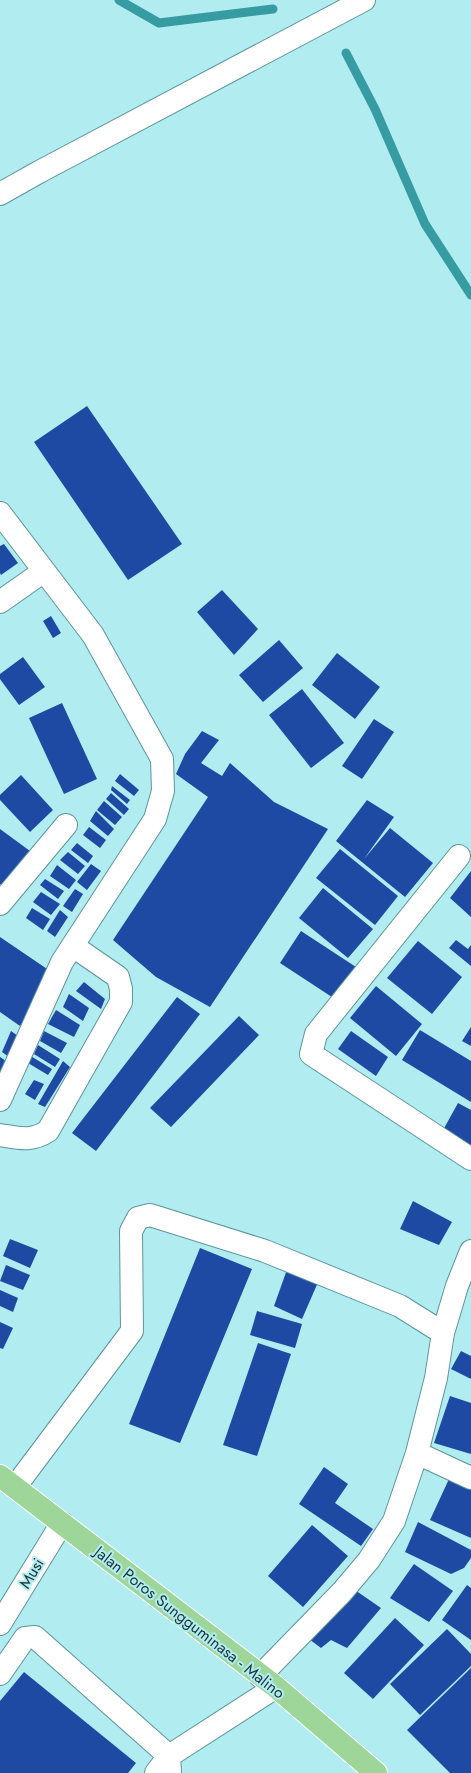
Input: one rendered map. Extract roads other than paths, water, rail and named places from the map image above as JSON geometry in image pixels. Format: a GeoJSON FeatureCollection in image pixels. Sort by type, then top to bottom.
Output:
{"type":"FeatureCollection","features":[{"type":"Feature","properties":{"kind":"main road","name":"Jalan Poros Sungguminasa - Malino"},"geometry":{"type":"LineString","coordinates":[[7,1481],[268,1681],[376,1773]]}},
{"type":"Feature","properties":{"kind":"street"},"geometry":{"type":"LineString","coordinates":[[0,194],[46,168],[364,0]]}},
{"type":"Feature","properties":{"kind":"street"},"geometry":{"type":"LineString","coordinates":[[0,513],[93,635],[162,759],[163,791],[155,819],[62,962],[0,1100]]}},
{"type":"Feature","properties":{"kind":"street"},"geometry":{"type":"LineString","coordinates":[[0,602],[44,571]]}},
{"type":"Feature","properties":{"kind":"street"},"geometry":{"type":"LineString","coordinates":[[0,904],[66,825]]}},
{"type":"Feature","properties":{"kind":"street"},"geometry":{"type":"LineString","coordinates":[[459,856],[316,1034],[311,1054],[471,1159]]}},
{"type":"Feature","properties":{"kind":"street"},"geometry":{"type":"LineString","coordinates":[[0,1135],[27,1139],[39,1137],[48,1131],[121,1002],[121,989],[118,977],[73,946]]}},
{"type":"Feature","properties":{"kind":"street"},"geometry":{"type":"LineString","coordinates":[[7,1481],[132,1331],[132,1231],[138,1218],[150,1215],[265,1251],[400,1306],[443,1333]]}},
{"type":"Feature","properties":{"kind":"street"},"geometry":{"type":"LineString","coordinates":[[0,1674],[25,1638],[35,1637],[165,1768],[268,1681],[369,1560],[394,1521],[417,1453],[436,1378],[443,1333],[457,1286],[471,1251]]}},
{"type":"Feature","properties":{"kind":"street"},"geometry":{"type":"LineString","coordinates":[[417,1453],[471,1478]]}},
{"type":"Feature","properties":{"kind":"street","name":"Musi"},"geometry":{"type":"LineString","coordinates":[[0,1624],[62,1523]]}},
{"type":"Feature","properties":{"kind":"waterway"},"geometry":{"type":"LineString","coordinates":[[119,0],[159,23],[273,9]]}},
{"type":"Feature","properties":{"kind":"waterway"},"geometry":{"type":"LineString","coordinates":[[346,53],[375,109],[425,224],[471,295]]}}]}
